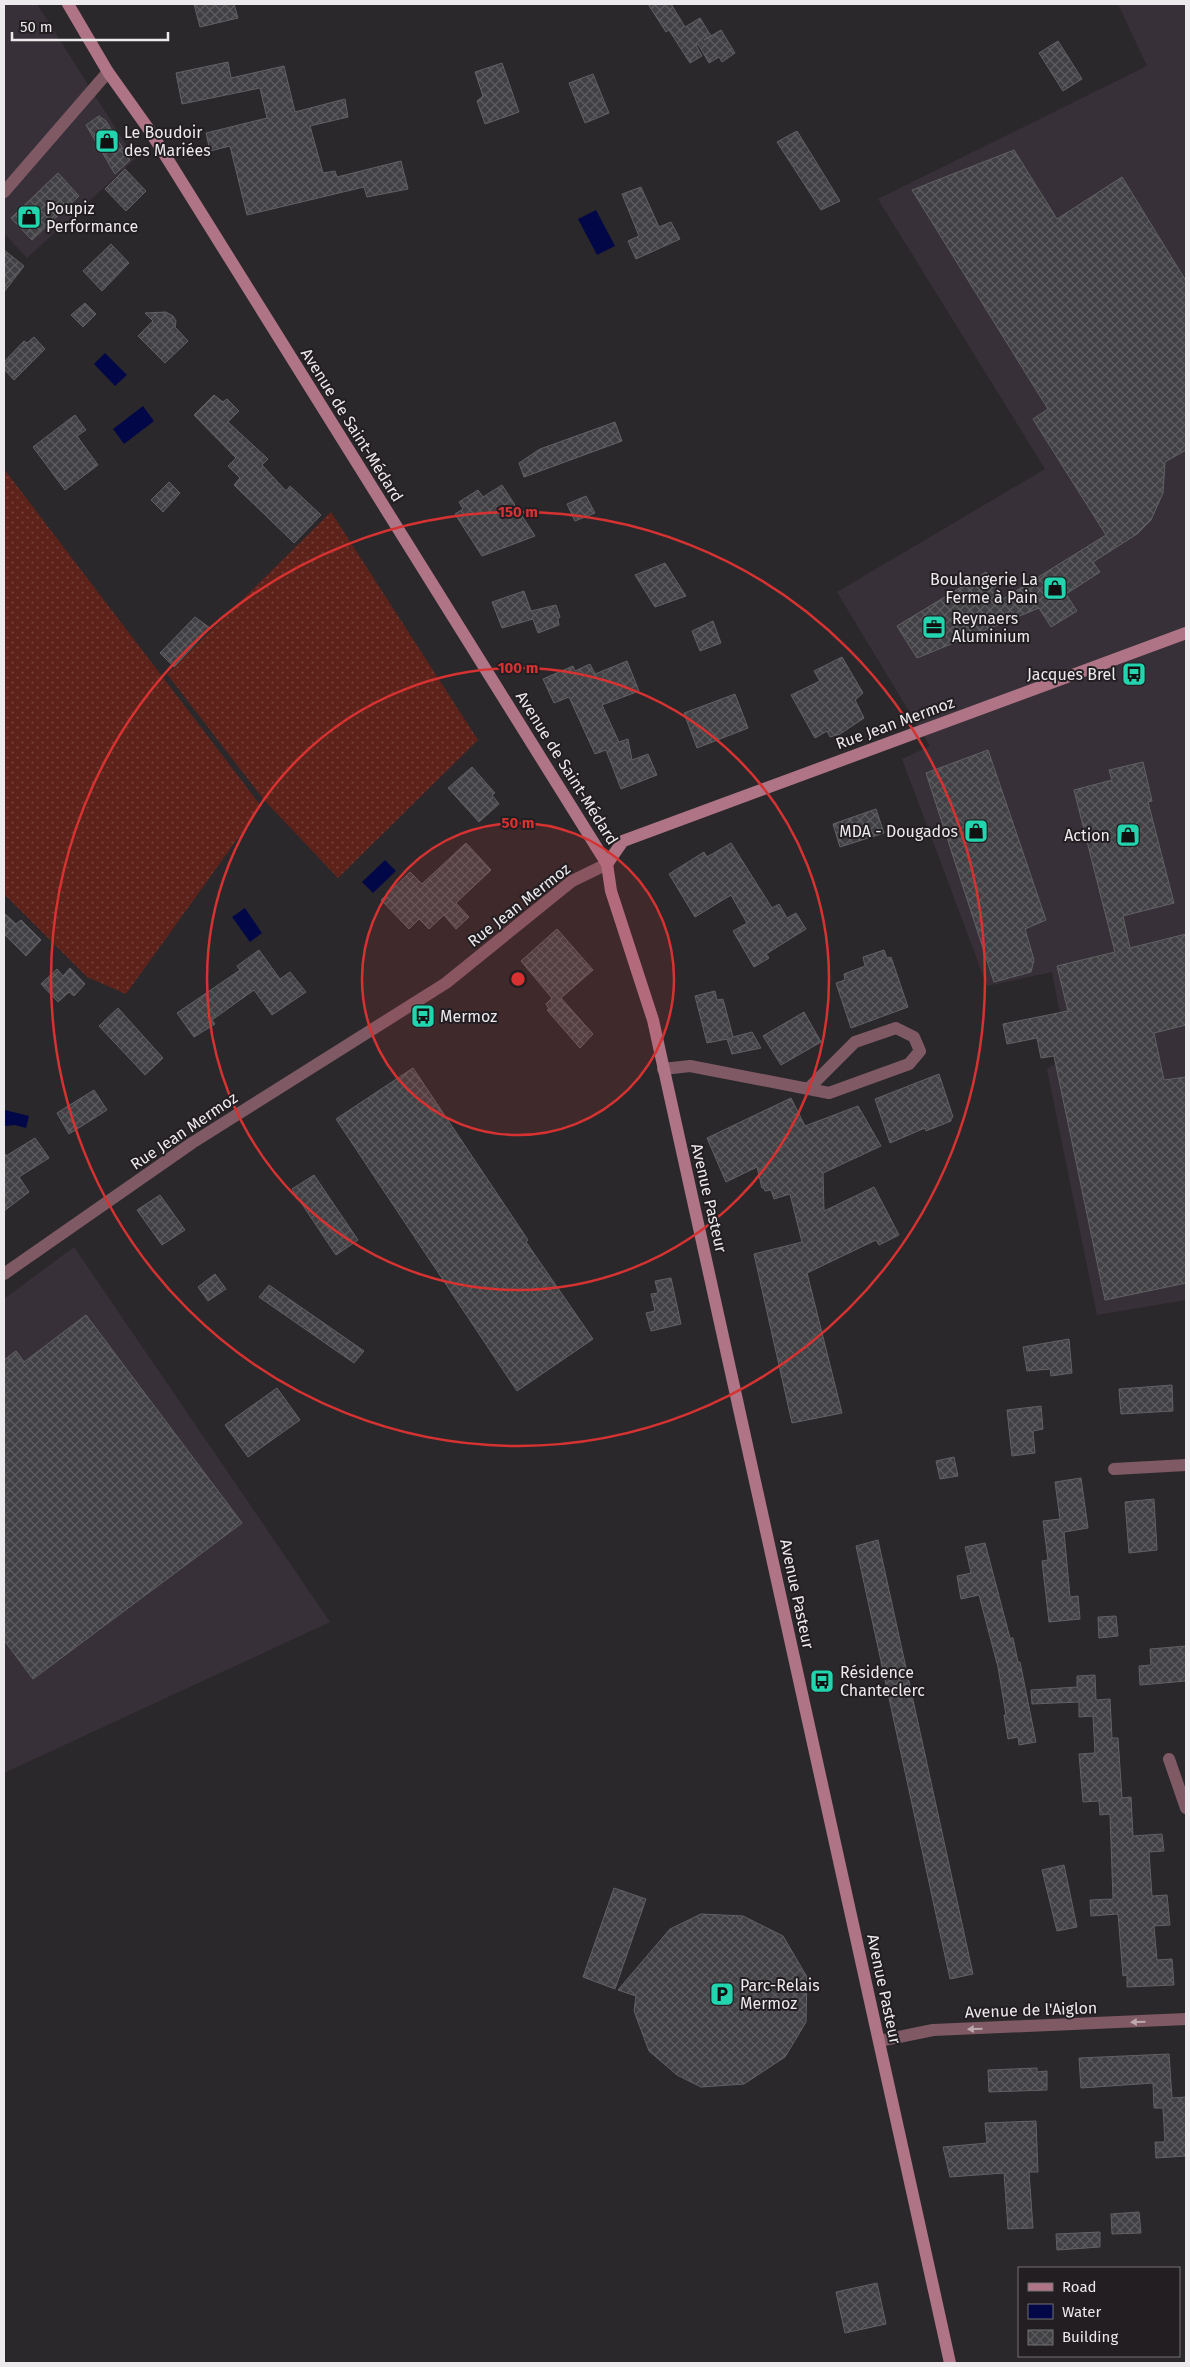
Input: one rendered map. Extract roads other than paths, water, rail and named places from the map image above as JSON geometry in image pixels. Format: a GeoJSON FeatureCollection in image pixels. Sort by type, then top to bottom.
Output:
{"type":"FeatureCollection","features":[{"type":"Feature","properties":{"kind":"main road","name":"Avenue de Saint-Médard"},"geometry":{"type":"LineString","coordinates":[[68,4],[108,72],[150,132],[607,864]]}},
{"type":"Feature","properties":{"kind":"main road","name":"Rue Jean Mermoz"},"geometry":{"type":"LineString","coordinates":[[607,864],[623,841],[1186,633]]}},
{"type":"Feature","properties":{"kind":"main road","name":"Avenue Pasteur"},"geometry":{"type":"LineString","coordinates":[[607,864],[611,891],[653,1020],[950,2363]]}},
{"type":"Feature","properties":{"kind":"street"},"geometry":{"type":"LineString","coordinates":[[4,192],[108,72]]}},
{"type":"Feature","properties":{"kind":"street","name":"Rue Jean Mermoz"},"geometry":{"type":"LineString","coordinates":[[4,1274],[192,1142],[446,983],[572,881],[607,864]]}},
{"type":"Feature","properties":{"kind":"street"},"geometry":{"type":"LineString","coordinates":[[664,1069],[690,1066],[808,1089],[829,1093],[909,1064],[920,1051],[914,1037],[896,1028],[856,1042],[808,1089]]}},
{"type":"Feature","properties":{"kind":"street"},"geometry":{"type":"LineString","coordinates":[[1114,1470],[1186,1465]]}},
{"type":"Feature","properties":{"kind":"street"},"geometry":{"type":"LineString","coordinates":[[1169,1759],[1186,1808]]}},
{"type":"Feature","properties":{"kind":"street","name":"Avenue de l'Aiglon"},"geometry":{"type":"LineString","coordinates":[[879,2041],[933,2030],[1186,2020]]}},
{"type":"Feature","properties":{"kind":"water"},"geometry":{"type":"Polygon","coordinates":[[[596,210],[615,246],[597,255],[578,219],[596,210]]]}},
{"type":"Feature","properties":{"kind":"water"},"geometry":{"type":"Polygon","coordinates":[[[105,353],[127,375],[115,386],[94,364],[105,353]]]}},
{"type":"Feature","properties":{"kind":"water"},"geometry":{"type":"Polygon","coordinates":[[[143,406],[154,421],[124,444],[113,429],[143,406]]]}},
{"type":"Feature","properties":{"kind":"water"},"geometry":{"type":"Polygon","coordinates":[[[385,860],[396,871],[373,893],[362,882],[385,860]]]}},
{"type":"Feature","properties":{"kind":"water"},"geometry":{"type":"Polygon","coordinates":[[[245,908],[262,933],[250,942],[232,917],[245,908]]]}},
{"type":"Feature","properties":{"kind":"water"},"geometry":{"type":"Polygon","coordinates":[[[5,1110],[29,1116],[26,1128],[15,1125],[4,1126],[5,1110]]]}},
{"type":"Feature","properties":{"kind":"place","name":"Le Boudoir des Mariées"},"geometry":{"type":"Point","coordinates":[107,141]}},
{"type":"Feature","properties":{"kind":"place","name":"Poupiz Performance"},"geometry":{"type":"Point","coordinates":[29,217]}},
{"type":"Feature","properties":{"kind":"place","name":"Boulangerie La Ferme à Pain"},"geometry":{"type":"Point","coordinates":[1055,588]}},
{"type":"Feature","properties":{"kind":"place","name":"Reynaers Aluminium"},"geometry":{"type":"Point","coordinates":[934,627]}},
{"type":"Feature","properties":{"kind":"place","name":"Jacques Brel"},"geometry":{"type":"Point","coordinates":[1134,674]}},
{"type":"Feature","properties":{"kind":"place","name":"MDA - Dougados"},"geometry":{"type":"Point","coordinates":[976,831]}},
{"type":"Feature","properties":{"kind":"place","name":"Action"},"geometry":{"type":"Point","coordinates":[1128,835]}},
{"type":"Feature","properties":{"kind":"place","name":"Mermoz"},"geometry":{"type":"Point","coordinates":[423,1016]}},
{"type":"Feature","properties":{"kind":"place","name":"Résidence Chanteclerc"},"geometry":{"type":"Point","coordinates":[822,1681]}},
{"type":"Feature","properties":{"kind":"place","name":"Parc-Relais Mermoz"},"geometry":{"type":"Point","coordinates":[722,1994]}}]}
